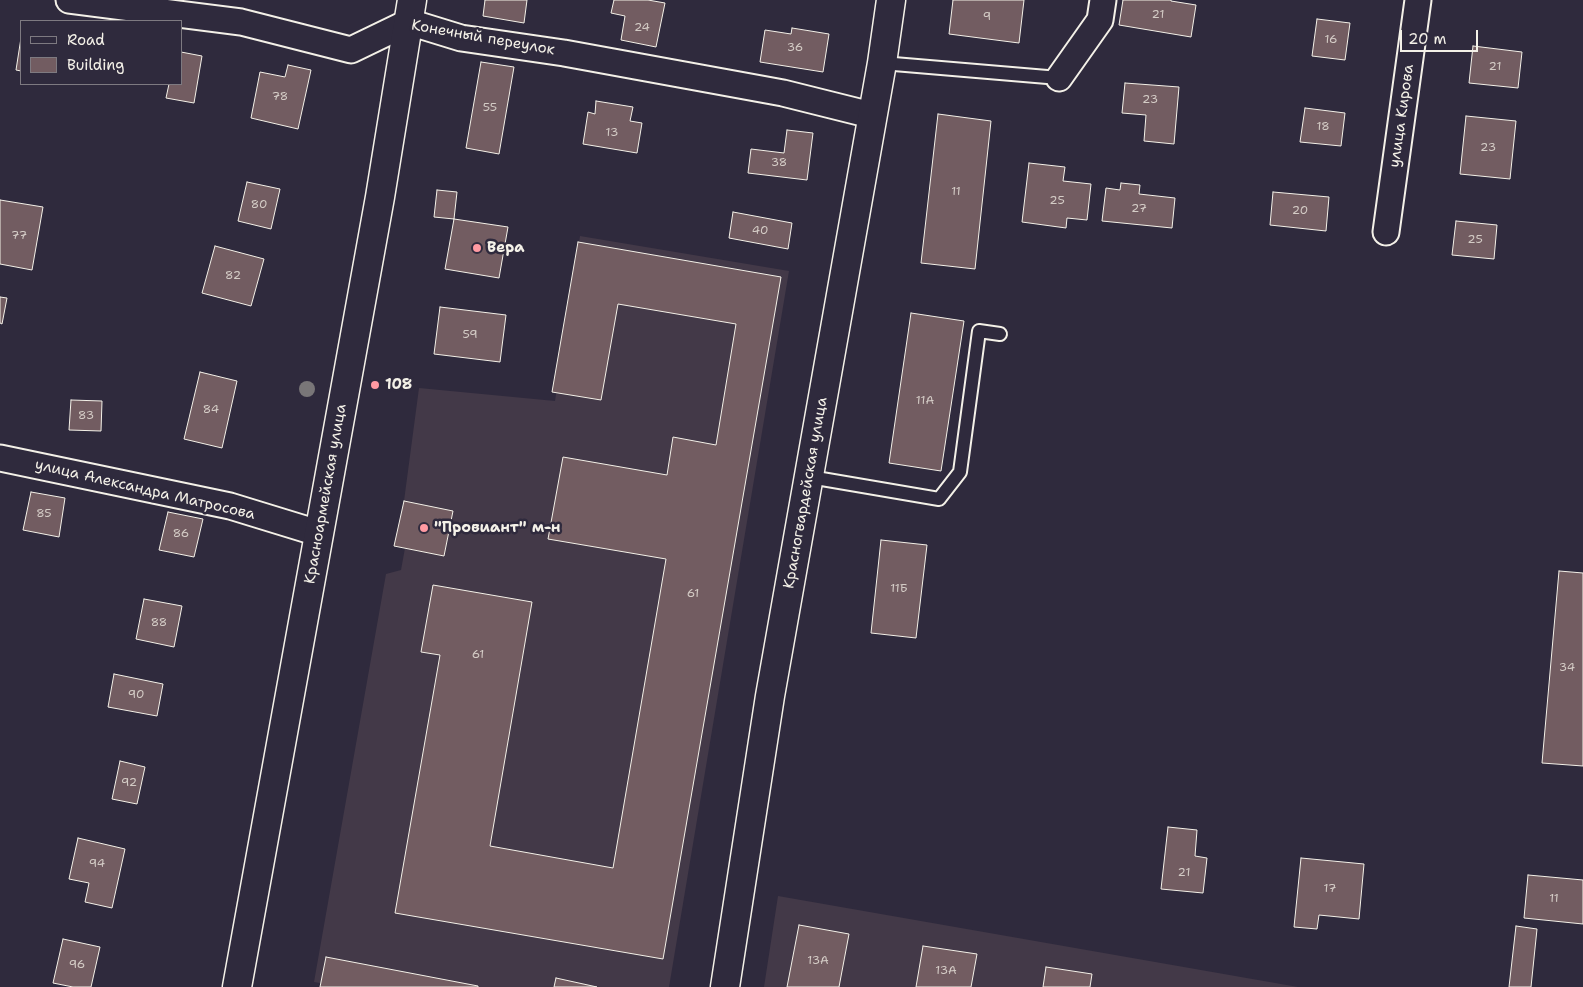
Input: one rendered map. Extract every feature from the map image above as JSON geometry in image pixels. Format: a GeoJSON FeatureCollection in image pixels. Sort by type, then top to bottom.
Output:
{"type":"FeatureCollection","features":[{"type":"Feature","properties":{"kind":"street","name":"Конечный переулок"},"geometry":{"type":"LineString","coordinates":[[69,0],[241,22],[351,50],[410,11],[462,38],[574,55],[783,93],[872,115]]}},
{"type":"Feature","properties":{"kind":"street","name":"Красногвардейская улица"},"geometry":{"type":"LineString","coordinates":[[725,987],[770,696],[882,63],[890,0]]}},
{"type":"Feature","properties":{"kind":"street"},"geometry":{"type":"LineString","coordinates":[[1059,78],[1100,20],[1103,0]]}},
{"type":"Feature","properties":{"kind":"street","name":"улица Кирова"},"geometry":{"type":"LineString","coordinates":[[1386,232],[1418,0]]}},
{"type":"Feature","properties":{"kind":"street","name":"Красноармейская улица"},"geometry":{"type":"LineString","coordinates":[[237,987],[380,197],[410,11]]}},
{"type":"Feature","properties":{"kind":"street","name":"улица Александра Матросова"},"geometry":{"type":"LineString","coordinates":[[0,458],[230,506],[318,533]]}},
{"type":"Feature","properties":{"kind":"lane"},"geometry":{"type":"LineString","coordinates":[[882,63],[1059,78]]}},
{"type":"Feature","properties":{"kind":"lane"},"geometry":{"type":"LineString","coordinates":[[810,477],[939,499],[960,472],[980,331],[1000,334]]}},
{"type":"Feature","properties":{"kind":"shaded area"},"geometry":{"type":"Polygon","coordinates":[[[580,236],[789,271],[669,987],[343,987],[314,982],[386,574],[401,570],[405,548],[444,555],[453,512],[404,501],[419,388],[555,401],[580,236]]]}},
{"type":"Feature","properties":{"kind":"shaded area"},"geometry":{"type":"Polygon","coordinates":[[[778,896],[1298,987],[764,987],[778,896]]]}},
{"type":"Feature","properties":{"kind":"building"},"geometry":{"type":"Polygon","coordinates":[[[485,0],[527,0],[524,23],[483,16],[485,0]]]}},
{"type":"Feature","properties":{"kind":"building"},"geometry":{"type":"Polygon","coordinates":[[[614,0],[648,0],[665,3],[656,47],[621,40],[625,16],[611,13],[614,0]]]}},
{"type":"Feature","properties":{"kind":"building"},"geometry":{"type":"Polygon","coordinates":[[[953,0],[1024,0],[1019,43],[949,34],[953,0]]]}},
{"type":"Feature","properties":{"kind":"building"},"geometry":{"type":"Polygon","coordinates":[[[1123,0],[1171,0],[1196,5],[1191,37],[1119,25],[1123,0]]]}},
{"type":"Feature","properties":{"kind":"building"},"geometry":{"type":"Polygon","coordinates":[[[1317,19],[1350,23],[1345,60],[1312,56],[1317,19]]]}},
{"type":"Feature","properties":{"kind":"building"},"geometry":{"type":"Polygon","coordinates":[[[792,28],[829,34],[823,72],[760,62],[765,30],[791,34],[792,28]]]}},
{"type":"Feature","properties":{"kind":"building"},"geometry":{"type":"Polygon","coordinates":[[[20,44],[20,71],[16,70],[20,44]]]}},
{"type":"Feature","properties":{"kind":"building"},"geometry":{"type":"Polygon","coordinates":[[[1473,46],[1522,52],[1518,88],[1469,83],[1473,46]]]}},
{"type":"Feature","properties":{"kind":"building"},"geometry":{"type":"Polygon","coordinates":[[[182,52],[202,56],[194,103],[166,98],[169,85],[182,85],[182,52]]]}},
{"type":"Feature","properties":{"kind":"building"},"geometry":{"type":"Polygon","coordinates":[[[481,62],[514,67],[499,154],[466,148],[481,62]]]}},
{"type":"Feature","properties":{"kind":"building"},"geometry":{"type":"Polygon","coordinates":[[[288,65],[311,70],[298,129],[251,118],[260,72],[285,77],[288,65]]]}},
{"type":"Feature","properties":{"kind":"building"},"geometry":{"type":"Polygon","coordinates":[[[1125,83],[1179,87],[1174,144],[1144,141],[1146,115],[1122,113],[1125,83]]]}},
{"type":"Feature","properties":{"kind":"building"},"geometry":{"type":"Polygon","coordinates":[[[596,101],[633,107],[630,121],[642,123],[637,153],[583,144],[588,112],[595,114],[596,101]]]}},
{"type":"Feature","properties":{"kind":"building"},"geometry":{"type":"Polygon","coordinates":[[[1305,108],[1345,113],[1341,146],[1300,142],[1305,108]]]}},
{"type":"Feature","properties":{"kind":"building"},"geometry":{"type":"Polygon","coordinates":[[[938,114],[991,121],[975,269],[921,263],[938,114]]]}},
{"type":"Feature","properties":{"kind":"building"},"geometry":{"type":"Polygon","coordinates":[[[1466,116],[1516,121],[1510,179],[1460,174],[1466,116]]]}},
{"type":"Feature","properties":{"kind":"building"},"geometry":{"type":"Polygon","coordinates":[[[787,130],[813,133],[807,180],[748,173],[751,149],[784,153],[787,130]]]}},
{"type":"Feature","properties":{"kind":"building"},"geometry":{"type":"Polygon","coordinates":[[[1029,163],[1065,167],[1063,181],[1091,184],[1087,220],[1067,218],[1066,228],[1022,222],[1029,163]]]}},
{"type":"Feature","properties":{"kind":"building"},"geometry":{"type":"Polygon","coordinates":[[[247,182],[280,189],[271,229],[238,221],[247,182]]]}},
{"type":"Feature","properties":{"kind":"building"},"geometry":{"type":"Polygon","coordinates":[[[1121,183],[1140,185],[1139,194],[1175,198],[1172,228],[1102,221],[1106,188],[1120,190],[1121,183]]]}},
{"type":"Feature","properties":{"kind":"building"},"geometry":{"type":"Polygon","coordinates":[[[437,190],[457,192],[454,219],[434,217],[437,190]]]}},
{"type":"Feature","properties":{"kind":"building"},"geometry":{"type":"Polygon","coordinates":[[[1273,192],[1329,197],[1326,231],[1270,225],[1273,192]]]}},
{"type":"Feature","properties":{"kind":"building"},"geometry":{"type":"Polygon","coordinates":[[[0,200],[43,207],[32,270],[0,264],[0,200]]]}},
{"type":"Feature","properties":{"kind":"building"},"geometry":{"type":"Polygon","coordinates":[[[733,212],[792,223],[788,249],[729,238],[733,212]]]}},
{"type":"Feature","properties":{"kind":"building","name":"Вера"},"geometry":{"type":"Polygon","coordinates":[[[454,219],[508,227],[499,278],[445,269],[454,219]]]}},
{"type":"Feature","properties":{"kind":"building"},"geometry":{"type":"Polygon","coordinates":[[[1456,221],[1497,225],[1494,259],[1452,255],[1456,221]]]}},
{"type":"Feature","properties":{"kind":"building"},"geometry":{"type":"Polygon","coordinates":[[[578,242],[781,277],[663,959],[395,913],[440,655],[421,652],[433,585],[532,602],[490,846],[613,868],[666,559],[548,539],[563,457],[667,475],[673,437],[716,445],[736,324],[618,304],[601,400],[552,392],[578,242]]]}},
{"type":"Feature","properties":{"kind":"building"},"geometry":{"type":"Polygon","coordinates":[[[215,246],[264,259],[251,306],[202,293],[215,246]]]}},
{"type":"Feature","properties":{"kind":"building"},"geometry":{"type":"Polygon","coordinates":[[[0,297],[7,298],[2,324],[0,323],[0,297]]]}},
{"type":"Feature","properties":{"kind":"building"},"geometry":{"type":"Polygon","coordinates":[[[440,307],[506,315],[500,362],[434,354],[440,307]]]}},
{"type":"Feature","properties":{"kind":"building"},"geometry":{"type":"Polygon","coordinates":[[[911,313],[964,321],[941,471],[889,463],[911,313]]]}},
{"type":"Feature","properties":{"kind":"building"},"geometry":{"type":"Polygon","coordinates":[[[200,372],[237,381],[222,448],[184,439],[200,372]]]}},
{"type":"Feature","properties":{"kind":"building"},"geometry":{"type":"Polygon","coordinates":[[[71,400],[102,401],[101,431],[69,430],[71,400]]]}},
{"type":"Feature","properties":{"kind":"building"},"geometry":{"type":"Polygon","coordinates":[[[31,492],[65,498],[59,537],[23,530],[31,492]]]}},
{"type":"Feature","properties":{"kind":"building","name":"\"Провиант\" м-н"},"geometry":{"type":"Polygon","coordinates":[[[404,501],[453,511],[444,556],[394,546],[404,501]]]}},
{"type":"Feature","properties":{"kind":"building"},"geometry":{"type":"Polygon","coordinates":[[[168,512],[203,519],[194,557],[159,550],[168,512]]]}},
{"type":"Feature","properties":{"kind":"building"},"geometry":{"type":"Polygon","coordinates":[[[881,540],[927,545],[916,638],[871,633],[881,540]]]}},
{"type":"Feature","properties":{"kind":"building"},"geometry":{"type":"Polygon","coordinates":[[[1559,571],[1583,573],[1583,766],[1542,763],[1559,571]]]}},
{"type":"Feature","properties":{"kind":"building"},"geometry":{"type":"Polygon","coordinates":[[[144,599],[182,606],[174,647],[136,639],[144,599]]]}},
{"type":"Feature","properties":{"kind":"building"},"geometry":{"type":"Polygon","coordinates":[[[114,674],[163,684],[157,716],[108,707],[114,674]]]}},
{"type":"Feature","properties":{"kind":"building"},"geometry":{"type":"Polygon","coordinates":[[[120,761],[145,767],[137,804],[112,799],[120,761]]]}},
{"type":"Feature","properties":{"kind":"building"},"geometry":{"type":"Polygon","coordinates":[[[1168,827],[1197,830],[1195,856],[1207,858],[1203,893],[1161,889],[1168,827]]]}},
{"type":"Feature","properties":{"kind":"building"},"geometry":{"type":"Polygon","coordinates":[[[78,838],[125,849],[112,908],[85,902],[89,883],[69,879],[78,838]]]}},
{"type":"Feature","properties":{"kind":"building"},"geometry":{"type":"Polygon","coordinates":[[[1301,858],[1364,864],[1359,919],[1319,915],[1317,929],[1294,927],[1301,858]]]}},
{"type":"Feature","properties":{"kind":"building"},"geometry":{"type":"Polygon","coordinates":[[[1528,875],[1583,880],[1583,924],[1524,918],[1528,875]]]}},
{"type":"Feature","properties":{"kind":"building"},"geometry":{"type":"Polygon","coordinates":[[[799,925],[849,934],[839,987],[787,987],[799,925]]]}},
{"type":"Feature","properties":{"kind":"building"},"geometry":{"type":"Polygon","coordinates":[[[1516,926],[1537,929],[1531,987],[1509,987],[1516,926]]]}},
{"type":"Feature","properties":{"kind":"building"},"geometry":{"type":"Polygon","coordinates":[[[63,939],[100,947],[91,987],[73,987],[53,983],[63,939]]]}},
{"type":"Feature","properties":{"kind":"building"},"geometry":{"type":"Polygon","coordinates":[[[923,946],[977,954],[971,987],[916,987],[923,946]]]}},
{"type":"Feature","properties":{"kind":"building"},"geometry":{"type":"Polygon","coordinates":[[[326,957],[478,986],[478,987],[320,987],[326,957]]]}},
{"type":"Feature","properties":{"kind":"building"},"geometry":{"type":"Polygon","coordinates":[[[1046,967],[1092,974],[1090,987],[1043,987],[1046,967]]]}},
{"type":"Feature","properties":{"kind":"building"},"geometry":{"type":"Polygon","coordinates":[[[556,978],[597,987],[554,987],[556,978]]]}},
{"type":"Feature","properties":{"kind":"place","name":"Вера"},"geometry":{"type":"Point","coordinates":[477,248]}},
{"type":"Feature","properties":{"kind":"place","name":"108"},"geometry":{"type":"Point","coordinates":[375,385]}},
{"type":"Feature","properties":{"kind":"place","name":"\"Провиант\" м-н"},"geometry":{"type":"Point","coordinates":[424,528]}}]}
